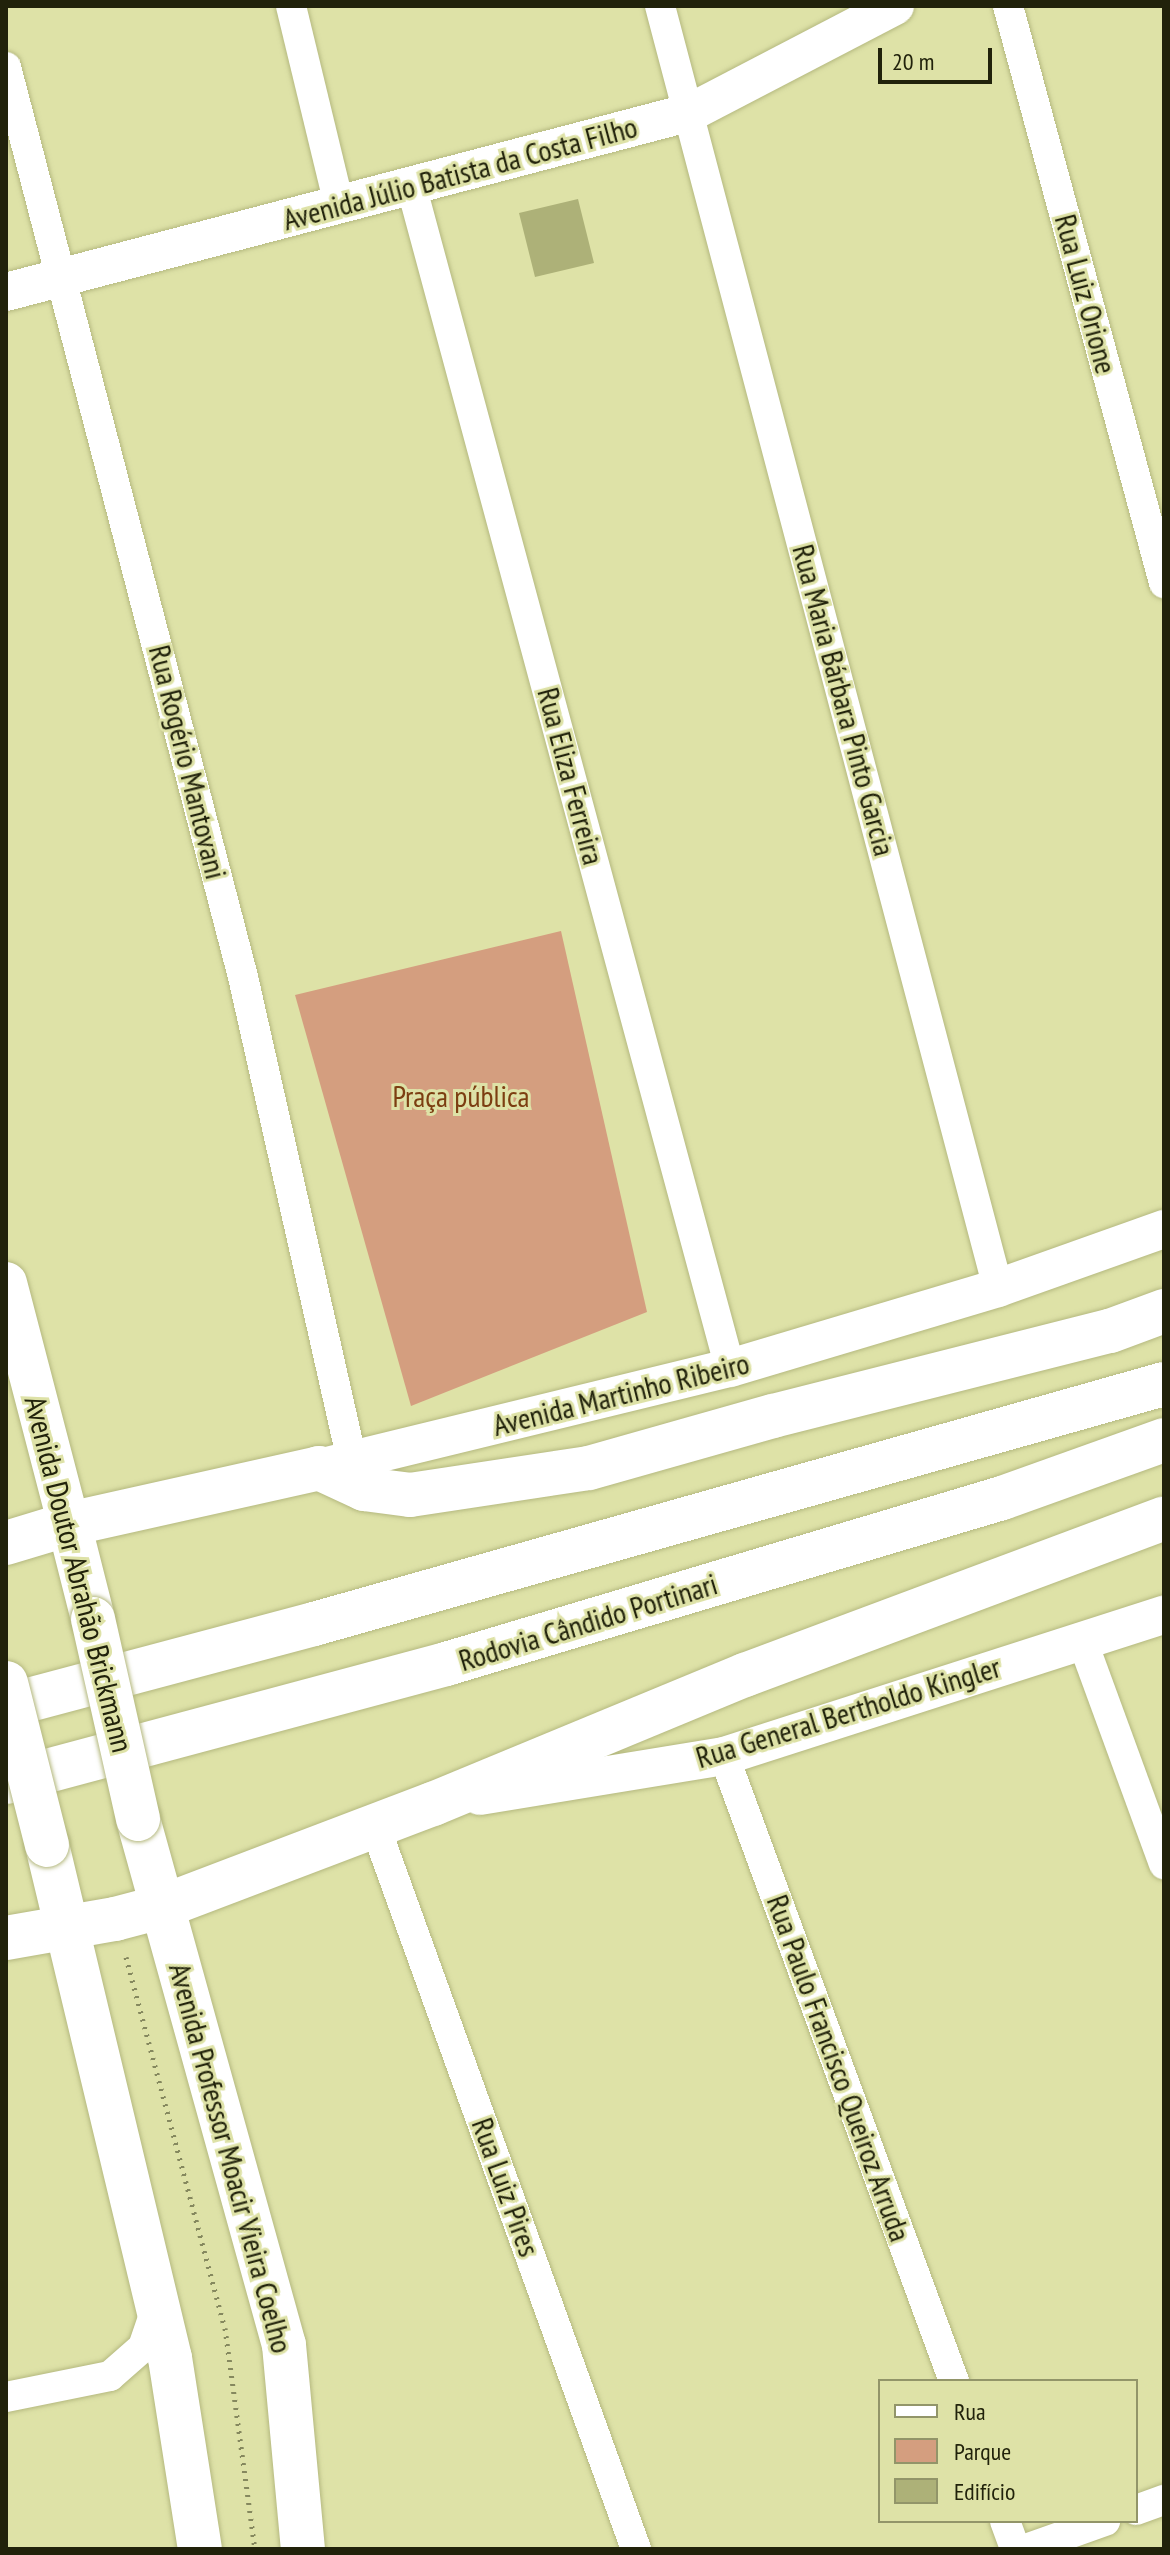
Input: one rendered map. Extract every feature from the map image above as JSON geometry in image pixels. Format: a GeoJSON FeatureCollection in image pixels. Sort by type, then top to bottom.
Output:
{"type":"FeatureCollection","features":[{"type":"Feature","properties":{"kind":"main road","name":"Avenida Doutor Abrahão Brickmann"},"geometry":{"type":"LineString","coordinates":[[6,1283],[93,1619],[138,1819]]}},
{"type":"Feature","properties":{"kind":"main road"},"geometry":{"type":"LineString","coordinates":[[335,1465],[364,1489],[410,1495],[589,1468],[773,1416],[1110,1331],[1164,1311]]}},
{"type":"Feature","properties":{"kind":"main road"},"geometry":{"type":"LineString","coordinates":[[6,1706],[314,1624],[1164,1384]]}},
{"type":"Feature","properties":{"kind":"main road","name":"Rodovia Cândido Portinari"},"geometry":{"type":"LineString","coordinates":[[6,1782],[461,1660],[1002,1498],[1164,1440]]}},
{"type":"Feature","properties":{"kind":"main road","name":"Avenida Martinho Ribeiro"},"geometry":{"type":"LineString","coordinates":[[6,1543],[69,1524],[335,1465]]}},
{"type":"Feature","properties":{"kind":"main road"},"geometry":{"type":"LineString","coordinates":[[6,1938],[115,1919],[164,1906],[433,1804],[745,1675],[1164,1518]]}},
{"type":"Feature","properties":{"kind":"main road"},"geometry":{"type":"LineString","coordinates":[[6,1683],[69,1928],[158,2304],[170,2358],[200,2549]]}},
{"type":"Feature","properties":{"kind":"main road","name":"Avenida Professor Moacir Vieira Coelho"},"geometry":{"type":"LineString","coordinates":[[138,1819],[284,2345],[303,2549]]}},
{"type":"Feature","properties":{"kind":"street"},"geometry":{"type":"LineString","coordinates":[[291,6],[339,204]]}},
{"type":"Feature","properties":{"kind":"street","name":"Rua Maria Bárbara Pinto Garcia"},"geometry":{"type":"LineString","coordinates":[[660,6],[691,112],[998,1288]]}},
{"type":"Feature","properties":{"kind":"street","name":"Avenida Júlio Batista da Costa Filho"},"geometry":{"type":"LineString","coordinates":[[6,292],[691,112],[895,6]]}},
{"type":"Feature","properties":{"kind":"street","name":"Rua Luiz Orione"},"geometry":{"type":"LineString","coordinates":[[1008,6],[1164,583]]}},
{"type":"Feature","properties":{"kind":"street","name":"Rua Rogério Mantovani"},"geometry":{"type":"LineString","coordinates":[[6,67],[243,977],[335,1465]]}},
{"type":"Feature","properties":{"kind":"street","name":"Rua Eliza Ferreira"},"geometry":{"type":"LineString","coordinates":[[411,185],[730,1368]]}},
{"type":"Feature","properties":{"kind":"street","name":"Avenida Martinho Ribeiro"},"geometry":{"type":"LineString","coordinates":[[335,1465],[730,1368],[998,1288],[1164,1229]]}},
{"type":"Feature","properties":{"kind":"street","name":"Rua General Bertholdo Kingler"},"geometry":{"type":"LineString","coordinates":[[433,1804],[724,1756],[1164,1615]]}},
{"type":"Feature","properties":{"kind":"street"},"geometry":{"type":"LineString","coordinates":[[1082,1640],[1164,1864]]}},
{"type":"Feature","properties":{"kind":"street","name":"Rua Paulo Francisco Queiroz Arruda"},"geometry":{"type":"LineString","coordinates":[[724,1756],[953,2379]]}},
{"type":"Feature","properties":{"kind":"street","name":"Rua Luiz Pires"},"geometry":{"type":"LineString","coordinates":[[375,1826],[636,2549]]}},
{"type":"Feature","properties":{"kind":"street"},"geometry":{"type":"LineString","coordinates":[[6,2397],[110,2376],[143,2347],[158,2304]]}},
{"type":"Feature","properties":{"kind":"street"},"geometry":{"type":"LineString","coordinates":[[1138,2509],[1164,2500]]}},
{"type":"Feature","properties":{"kind":"street"},"geometry":{"type":"LineString","coordinates":[[1006,2523],[1015,2549]]}},
{"type":"Feature","properties":{"kind":"street"},"geometry":{"type":"LineString","coordinates":[[1026,2549],[1099,2523]]}},
{"type":"Feature","properties":{"kind":"path"},"geometry":{"type":"LineString","coordinates":[[115,1919],[225,2328],[255,2549]]}},
{"type":"Feature","properties":{"kind":"green space","name":"Praça pública"},"geometry":{"type":"Polygon","coordinates":[[[561,931],[647,1312],[411,1406],[295,995],[561,931]]]}},
{"type":"Feature","properties":{"kind":"building"},"geometry":{"type":"Polygon","coordinates":[[[578,199],[594,263],[535,277],[519,213],[578,199]]]}}]}
